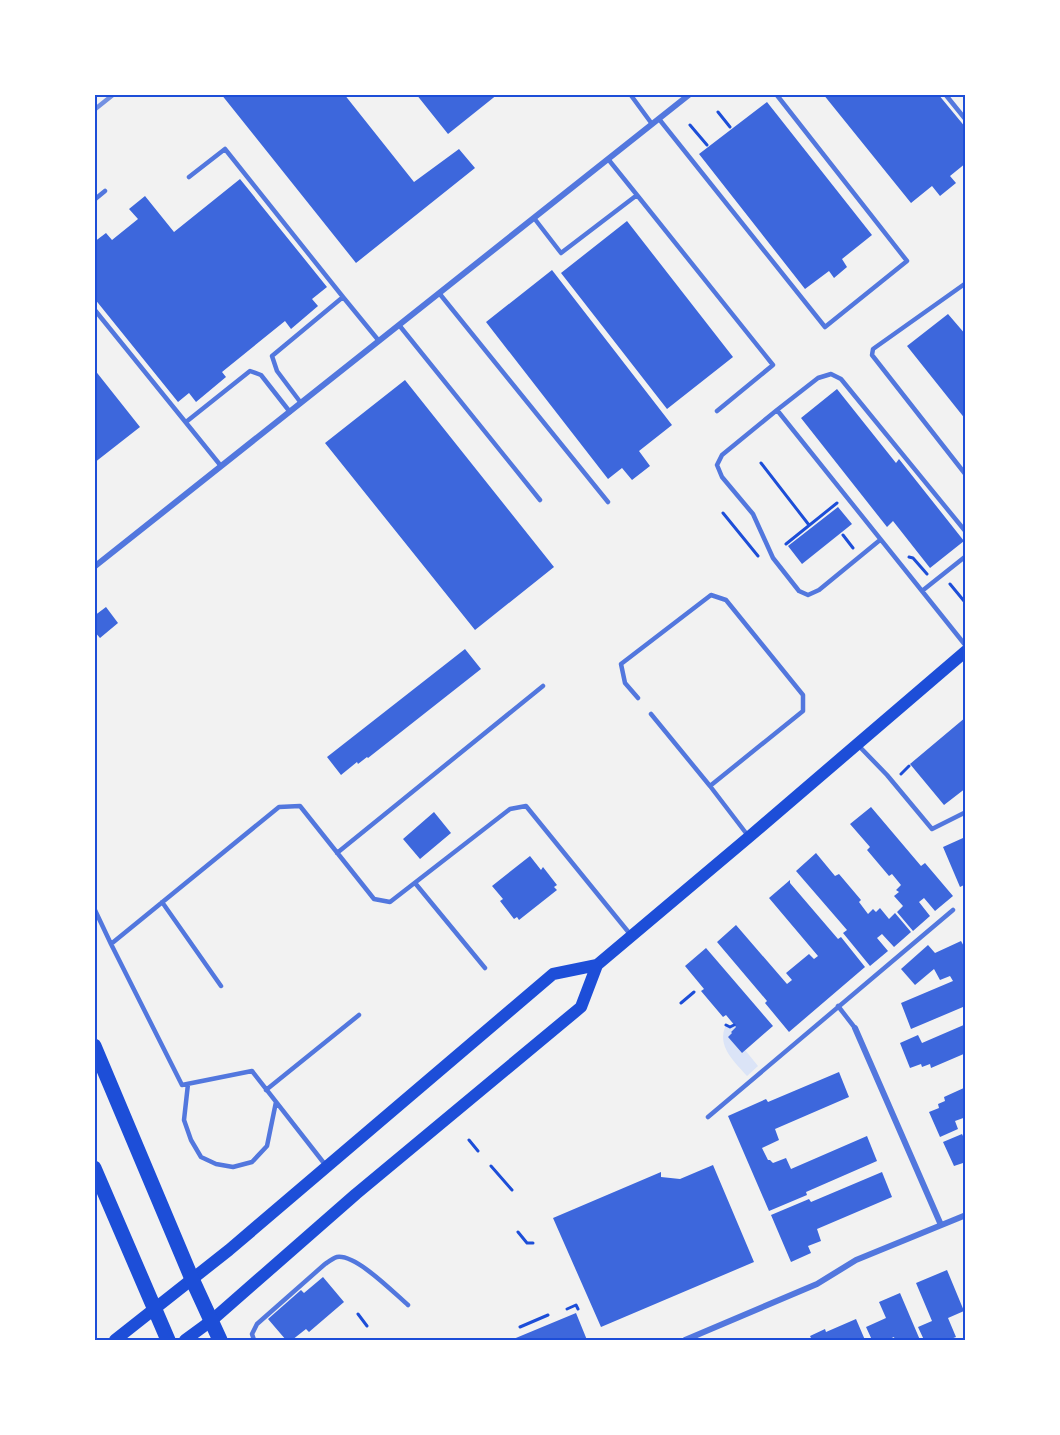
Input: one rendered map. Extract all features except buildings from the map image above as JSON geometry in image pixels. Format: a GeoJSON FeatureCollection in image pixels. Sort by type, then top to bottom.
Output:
{"type":"FeatureCollection","features":[{"type":"Feature","properties":{"kind":"main road"},"geometry":{"type":"LineString","coordinates":[[184,1341],[211,1321],[365,1187],[581,1007],[597,965],[966,651]]}},
{"type":"Feature","properties":{"kind":"main road"},"geometry":{"type":"LineString","coordinates":[[115,1341],[229,1250],[553,974],[597,965]]}},
{"type":"Feature","properties":{"kind":"main road"},"geometry":{"type":"LineString","coordinates":[[94,1046],[220,1341]]}},
{"type":"Feature","properties":{"kind":"main road"},"geometry":{"type":"LineString","coordinates":[[94,1168],[168,1341]]}},
{"type":"Feature","properties":{"kind":"street"},"geometry":{"type":"LineString","coordinates":[[94,567],[690,94]]}},
{"type":"Feature","properties":{"kind":"street"},"geometry":{"type":"LineString","coordinates":[[855,1028],[941,1225]]}},
{"type":"Feature","properties":{"kind":"street"},"geometry":{"type":"LineString","coordinates":[[690,1340],[817,1284],[856,1260],[966,1215]]}},
{"type":"Feature","properties":{"kind":"lane"},"geometry":{"type":"LineString","coordinates":[[630,94],[652,124]]}},
{"type":"Feature","properties":{"kind":"lane"},"geometry":{"type":"LineString","coordinates":[[659,119],[825,327],[907,261],[776,94]]}},
{"type":"Feature","properties":{"kind":"lane"},"geometry":{"type":"LineString","coordinates":[[945,94],[966,120]]}},
{"type":"Feature","properties":{"kind":"lane"},"geometry":{"type":"LineString","coordinates":[[189,177],[225,149],[379,341]]}},
{"type":"Feature","properties":{"kind":"lane"},"geometry":{"type":"LineString","coordinates":[[608,159],[773,365],[717,411]]}},
{"type":"Feature","properties":{"kind":"lane"},"geometry":{"type":"LineString","coordinates":[[94,200],[105,191]]}},
{"type":"Feature","properties":{"kind":"lane"},"geometry":{"type":"LineString","coordinates":[[534,218],[561,253],[637,195]]}},
{"type":"Feature","properties":{"kind":"lane"},"geometry":{"type":"LineString","coordinates":[[965,285],[873,349],[872,355],[966,475]]}},
{"type":"Feature","properties":{"kind":"lane"},"geometry":{"type":"LineString","coordinates":[[439,293],[608,502]]}},
{"type":"Feature","properties":{"kind":"lane"},"geometry":{"type":"LineString","coordinates":[[301,403],[277,371],[272,356],[343,297]]}},
{"type":"Feature","properties":{"kind":"lane"},"geometry":{"type":"LineString","coordinates":[[94,309],[221,466]]}},
{"type":"Feature","properties":{"kind":"lane"},"geometry":{"type":"LineString","coordinates":[[399,325],[540,500]]}},
{"type":"Feature","properties":{"kind":"lane"},"geometry":{"type":"LineString","coordinates":[[186,422],[250,371],[261,375],[290,412]]}},
{"type":"Feature","properties":{"kind":"lane"},"geometry":{"type":"LineString","coordinates":[[880,540],[819,590],[808,595],[798,591],[773,558],[753,514],[722,477],[717,465],[722,455],[777,410],[818,378],[831,374],[841,379],[966,532]]}},
{"type":"Feature","properties":{"kind":"lane"},"geometry":{"type":"LineString","coordinates":[[777,410],[966,646]]}},
{"type":"Feature","properties":{"kind":"lane"},"geometry":{"type":"LineString","coordinates":[[922,591],[966,556]]}},
{"type":"Feature","properties":{"kind":"lane"},"geometry":{"type":"LineString","coordinates":[[638,698],[625,683],[621,664],[711,595],[726,600],[803,695],[803,711],[711,786]]}},
{"type":"Feature","properties":{"kind":"lane"},"geometry":{"type":"LineString","coordinates":[[337,853],[543,686]]}},
{"type":"Feature","properties":{"kind":"lane"},"geometry":{"type":"LineString","coordinates":[[651,714],[711,786],[749,837]]}},
{"type":"Feature","properties":{"kind":"lane"},"geometry":{"type":"LineString","coordinates":[[856,744],[887,775],[932,829],[966,812]]}},
{"type":"Feature","properties":{"kind":"lane"},"geometry":{"type":"LineString","coordinates":[[111,944],[279,807],[300,806],[374,899],[390,902],[510,809],[526,806],[631,936]]}},
{"type":"Feature","properties":{"kind":"lane"},"geometry":{"type":"LineString","coordinates":[[415,883],[485,968]]}},
{"type":"Feature","properties":{"kind":"lane"},"geometry":{"type":"LineString","coordinates":[[162,902],[221,986]]}},
{"type":"Feature","properties":{"kind":"lane"},"geometry":{"type":"LineString","coordinates":[[94,908],[182,1085],[252,1071],[327,1167]]}},
{"type":"Feature","properties":{"kind":"lane"},"geometry":{"type":"LineString","coordinates":[[708,1117],[952,910]]}},
{"type":"Feature","properties":{"kind":"lane"},"geometry":{"type":"LineString","coordinates":[[838,1006],[855,1028]]}},
{"type":"Feature","properties":{"kind":"lane"},"geometry":{"type":"LineString","coordinates":[[266,1089],[359,1015]]}},
{"type":"Feature","properties":{"kind":"lane"},"geometry":{"type":"LineString","coordinates":[[188,1084],[184,1120],[191,1140],[201,1157],[216,1164],[233,1167],[252,1162],[267,1146],[276,1102]]}},
{"type":"Feature","properties":{"kind":"lane"},"geometry":{"type":"LineString","coordinates":[[254,1341],[252,1334],[257,1324],[324,1264],[336,1257],[355,1262],[378,1278],[408,1305]]}},
{"type":"Feature","properties":{"kind":"path"},"geometry":{"type":"LineString","coordinates":[[718,112],[730,127]]}},
{"type":"Feature","properties":{"kind":"path"},"geometry":{"type":"LineString","coordinates":[[690,125],[707,146]]}},
{"type":"Feature","properties":{"kind":"path"},"geometry":{"type":"LineString","coordinates":[[761,463],[809,525]]}},
{"type":"Feature","properties":{"kind":"path"},"geometry":{"type":"LineString","coordinates":[[786,544],[837,503],[840,507]]}},
{"type":"Feature","properties":{"kind":"path"},"geometry":{"type":"LineString","coordinates":[[723,513],[763,562]]}},
{"type":"Feature","properties":{"kind":"path"},"geometry":{"type":"LineString","coordinates":[[843,536],[854,549]]}},
{"type":"Feature","properties":{"kind":"path"},"geometry":{"type":"LineString","coordinates":[[949,583],[964,601]]}},
{"type":"Feature","properties":{"kind":"path"},"geometry":{"type":"LineString","coordinates":[[899,775],[909,766]]}},
{"type":"Feature","properties":{"kind":"path"},"geometry":{"type":"LineString","coordinates":[[681,1003],[694,992]]}},
{"type":"Feature","properties":{"kind":"path"},"geometry":{"type":"LineString","coordinates":[[726,1025],[730,1027],[734,1025]]}},
{"type":"Feature","properties":{"kind":"path"},"geometry":{"type":"LineString","coordinates":[[469,1140],[478,1151]]}},
{"type":"Feature","properties":{"kind":"path"},"geometry":{"type":"LineString","coordinates":[[491,1166],[512,1190]]}},
{"type":"Feature","properties":{"kind":"path"},"geometry":{"type":"LineString","coordinates":[[518,1232],[527,1243],[533,1243]]}},
{"type":"Feature","properties":{"kind":"path"},"geometry":{"type":"LineString","coordinates":[[567,1309],[576,1305],[578,1309]]}},
{"type":"Feature","properties":{"kind":"path"},"geometry":{"type":"LineString","coordinates":[[358,1314],[368,1326]]}},
{"type":"Feature","properties":{"kind":"path"},"geometry":{"type":"LineString","coordinates":[[520,1327],[535,1323],[548,1315]]}},
{"type":"Feature","properties":{"kind":"shaded area"},"geometry":{"type":"Polygon","coordinates":[[[726,1025],[736,1027],[728,1037],[742,1053],[745,1050],[758,1066],[747,1076],[732,1059],[725,1046],[723,1033],[726,1025]]]}},
{"type":"Feature","properties":{"kind":"railway"},"geometry":{"type":"LineString","coordinates":[[94,110],[114,94]]}}]}
